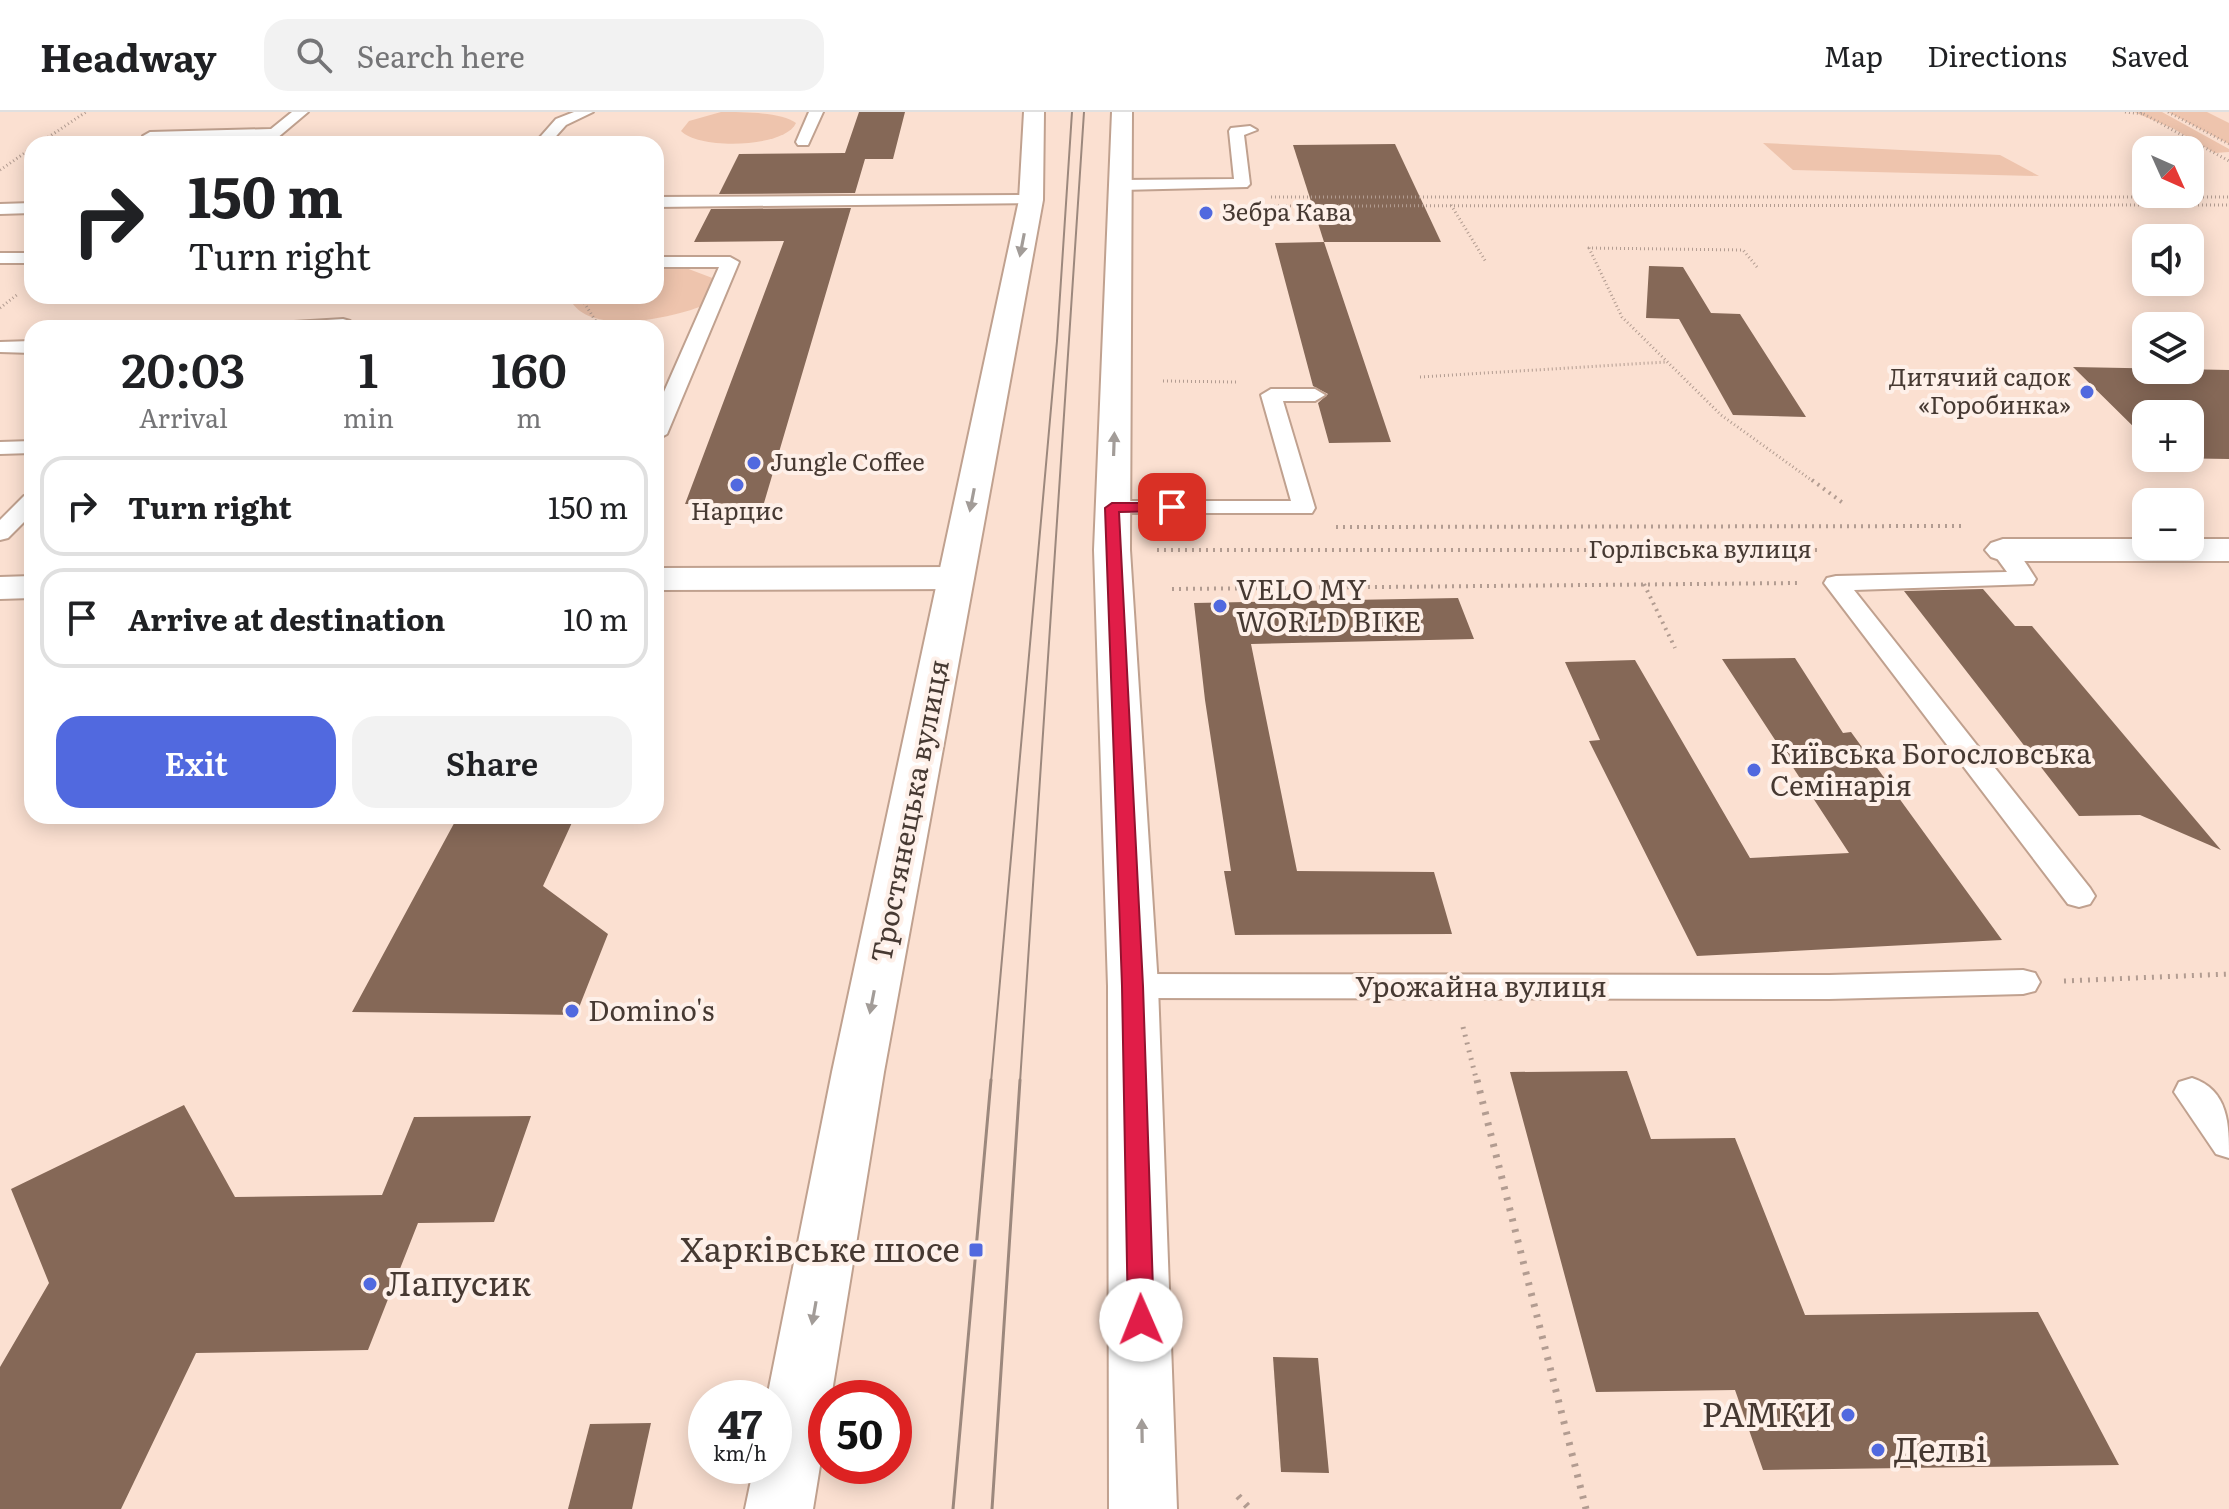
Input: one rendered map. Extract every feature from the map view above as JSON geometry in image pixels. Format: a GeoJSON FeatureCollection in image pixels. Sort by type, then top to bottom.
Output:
{"type":"FeatureCollection","features":[{"type":"Feature","properties":{"kind":"main road","name":"Тростянецька вулиця"},"geometry":{"type":"LineString","coordinates":[[779,1509],[858,1072],[1031,200],[1034,112]]}},
{"type":"Feature","properties":{"kind":"main road"},"geometry":{"type":"LineString","coordinates":[[1122,112],[1112,508],[1133,986],[1143,1509]]}},
{"type":"Feature","properties":{"kind":"main road"},"geometry":{"type":"LineString","coordinates":[[2003,550],[2229,550]]}},
{"type":"Feature","properties":{"kind":"main road"},"geometry":{"type":"LineString","coordinates":[[664,579],[956,578]]}},
{"type":"Feature","properties":{"kind":"main road"},"geometry":{"type":"LineString","coordinates":[[0,588],[24,587]]}},
{"type":"Feature","properties":{"kind":"lane"},"geometry":{"type":"LineString","coordinates":[[271,136],[301,112]]}},
{"type":"Feature","properties":{"kind":"lane"},"geometry":{"type":"LineString","coordinates":[[548,136],[561,122],[586,112]]}},
{"type":"Feature","properties":{"kind":"lane"},"geometry":{"type":"LineString","coordinates":[[803,142],[816,112]]}},
{"type":"Feature","properties":{"kind":"lane"},"geometry":{"type":"LineString","coordinates":[[1121,185],[1242,184],[1236,131],[1250,130]]}},
{"type":"Feature","properties":{"kind":"lane"},"geometry":{"type":"LineString","coordinates":[[150,136],[275,133]]}},
{"type":"Feature","properties":{"kind":"lane"},"geometry":{"type":"LineString","coordinates":[[664,202],[1031,200]]}},
{"type":"Feature","properties":{"kind":"lane"},"geometry":{"type":"LineString","coordinates":[[0,209],[24,208]]}},
{"type":"Feature","properties":{"kind":"lane"},"geometry":{"type":"LineString","coordinates":[[0,258],[24,258]]}},
{"type":"Feature","properties":{"kind":"lane"},"geometry":{"type":"LineString","coordinates":[[664,262],[730,262],[664,415]]}},
{"type":"Feature","properties":{"kind":"lane"},"geometry":{"type":"LineString","coordinates":[[4,347],[24,347]]}},
{"type":"Feature","properties":{"kind":"lane"},"geometry":{"type":"LineString","coordinates":[[1112,508],[1304,508],[1271,395],[1315,395]]}},
{"type":"Feature","properties":{"kind":"lane"},"geometry":{"type":"LineString","coordinates":[[0,448],[24,447]]}},
{"type":"Feature","properties":{"kind":"lane"},"geometry":{"type":"LineString","coordinates":[[0,533],[24,509]]}},
{"type":"Feature","properties":{"kind":"lane"},"geometry":{"type":"LineString","coordinates":[[1836,583],[2024,579],[2003,550]]}},
{"type":"Feature","properties":{"kind":"lane"},"geometry":{"type":"LineString","coordinates":[[1836,583],[2079,896]]}},
{"type":"Feature","properties":{"kind":"lane","name":"Урожайна вулиця"},"geometry":{"type":"LineString","coordinates":[[1133,986],[1829,987],[2023,982]]}},
{"type":"Feature","properties":{"kind":"lane"},"geometry":{"type":"LineString","coordinates":[[2192,1092],[2229,1143]]}},
{"type":"Feature","properties":{"kind":"path"},"geometry":{"type":"LineString","coordinates":[[50,136],[86,112]]}},
{"type":"Feature","properties":{"kind":"path"},"geometry":{"type":"LineString","coordinates":[[2125,112],[2142,113],[2229,161]]}},
{"type":"Feature","properties":{"kind":"path"},"geometry":{"type":"LineString","coordinates":[[2168,112],[2229,144]]}},
{"type":"Feature","properties":{"kind":"path"},"geometry":{"type":"LineString","coordinates":[[0,170],[24,154]]}},
{"type":"Feature","properties":{"kind":"path"},"geometry":{"type":"LineString","coordinates":[[2220,155],[2229,155]]}},
{"type":"Feature","properties":{"kind":"path"},"geometry":{"type":"LineString","coordinates":[[1260,197],[2229,197]]}},
{"type":"Feature","properties":{"kind":"path"},"geometry":{"type":"LineString","coordinates":[[1451,205],[1486,262]]}},
{"type":"Feature","properties":{"kind":"path"},"geometry":{"type":"LineString","coordinates":[[1261,206],[2229,205]]}},
{"type":"Feature","properties":{"kind":"path"},"geometry":{"type":"LineString","coordinates":[[1757,267],[1743,250],[1589,248],[1622,317],[1721,415],[1843,503]]}},
{"type":"Feature","properties":{"kind":"path"},"geometry":{"type":"LineString","coordinates":[[1420,377],[1668,362]]}},
{"type":"Feature","properties":{"kind":"path"},"geometry":{"type":"LineString","coordinates":[[1163,381],[1235,382],[1271,395]]}},
{"type":"Feature","properties":{"kind":"path"},"geometry":{"type":"LineString","coordinates":[[1331,527],[1970,526]]}},
{"type":"Feature","properties":{"kind":"path","name":"Горлівська вулиця"},"geometry":{"type":"LineString","coordinates":[[1171,550],[1831,550]]}},
{"type":"Feature","properties":{"kind":"path"},"geometry":{"type":"LineString","coordinates":[[1172,589],[1836,583]]}},
{"type":"Feature","properties":{"kind":"path"},"geometry":{"type":"LineString","coordinates":[[1644,584],[1675,648]]}},
{"type":"Feature","properties":{"kind":"path"},"geometry":{"type":"LineString","coordinates":[[2023,982],[2229,974]]}},
{"type":"Feature","properties":{"kind":"path"},"geometry":{"type":"LineString","coordinates":[[1453,987],[1586,1509]]}},
{"type":"Feature","properties":{"kind":"path"},"geometry":{"type":"LineString","coordinates":[[1238,1496],[1250,1509]]}},
{"type":"Feature","properties":{"kind":"shaded area"},"geometry":{"type":"Polygon","coordinates":[[[721,112],[772,115],[796,123],[789,131],[776,137],[741,144],[705,141],[681,131],[689,121],[721,112]]]}},
{"type":"Feature","properties":{"kind":"shaded area"},"geometry":{"type":"Polygon","coordinates":[[[2134,112],[2162,112],[2229,149],[2229,152],[2215,153],[2204,147],[2204,136],[2186,136],[2134,112]]]}},
{"type":"Feature","properties":{"kind":"shaded area"},"geometry":{"type":"Polygon","coordinates":[[[2168,112],[2207,112],[2229,123],[2229,144],[2168,112]]]}},
{"type":"Feature","properties":{"kind":"shaded area"},"geometry":{"type":"Polygon","coordinates":[[[1763,143],[2000,155],[2039,176],[1793,170],[1763,143]]]}},
{"type":"Feature","properties":{"kind":"shaded area"},"geometry":{"type":"Polygon","coordinates":[[[664,267],[686,268],[715,279],[702,306],[672,315],[643,320],[607,320],[581,312],[574,304],[664,304],[664,267]]]}},
{"type":"Feature","properties":{"kind":"building"},"geometry":{"type":"Polygon","coordinates":[[[859,112],[905,112],[893,159],[865,159],[855,193],[719,194],[739,154],[845,153],[859,112]]]}},
{"type":"Feature","properties":{"kind":"building"},"geometry":{"type":"Polygon","coordinates":[[[1395,144],[1441,242],[1324,242],[1293,145],[1395,144]]]}},
{"type":"Feature","properties":{"kind":"building"},"geometry":{"type":"Polygon","coordinates":[[[851,208],[764,503],[685,504],[784,241],[694,242],[711,209],[851,208]]]}},
{"type":"Feature","properties":{"kind":"building"},"geometry":{"type":"Polygon","coordinates":[[[1324,242],[1391,442],[1329,443],[1318,403],[1328,394],[1313,386],[1275,243],[1324,242]]]}},
{"type":"Feature","properties":{"kind":"building"},"geometry":{"type":"Polygon","coordinates":[[[1649,266],[1683,267],[1711,313],[1740,314],[1806,417],[1733,415],[1679,319],[1646,318],[1649,266]]]}},
{"type":"Feature","properties":{"kind":"building"},"geometry":{"type":"Polygon","coordinates":[[[2073,367],[2132,368],[2132,384],[2204,384],[2204,370],[2229,370],[2229,459],[2204,459],[2204,400],[2132,400],[2132,425],[2073,367]]]}},
{"type":"Feature","properties":{"kind":"building"},"geometry":{"type":"Polygon","coordinates":[[[1983,589],[2015,626],[2032,626],[2221,850],[2140,815],[2079,816],[1904,591],[1983,589]]]}},
{"type":"Feature","properties":{"kind":"building"},"geometry":{"type":"Polygon","coordinates":[[[1458,598],[1474,639],[1251,644],[1297,871],[1434,872],[1452,934],[1235,935],[1224,871],[1231,871],[1194,603],[1458,598]]]}},
{"type":"Feature","properties":{"kind":"building"},"geometry":{"type":"Polygon","coordinates":[[[1795,658],[1843,733],[1851,732],[2002,940],[1697,956],[1589,741],[1600,740],[1565,662],[1635,660],[1750,858],[1849,853],[1722,659],[1795,658]]]}},
{"type":"Feature","properties":{"kind":"building"},"geometry":{"type":"Polygon","coordinates":[[[454,824],[571,824],[543,886],[608,934],[576,1015],[352,1012],[454,824]]]}},
{"type":"Feature","properties":{"kind":"building"},"geometry":{"type":"Polygon","coordinates":[[[1627,1071],[1651,1139],[1735,1138],[1805,1315],[2038,1312],[2119,1465],[1763,1470],[1735,1390],[1596,1392],[1510,1072],[1627,1071]]]}},
{"type":"Feature","properties":{"kind":"building"},"geometry":{"type":"Polygon","coordinates":[[[184,1105],[235,1197],[382,1195],[414,1117],[531,1116],[494,1222],[418,1223],[368,1350],[196,1353],[121,1509],[0,1509],[0,1367],[49,1283],[11,1189],[184,1105]]]}},
{"type":"Feature","properties":{"kind":"building"},"geometry":{"type":"Polygon","coordinates":[[[1273,1357],[1318,1358],[1329,1473],[1281,1472],[1273,1357]]]}},
{"type":"Feature","properties":{"kind":"building"},"geometry":{"type":"Polygon","coordinates":[[[651,1423],[632,1509],[568,1509],[590,1424],[651,1423]]]}},
{"type":"Feature","properties":{"kind":"tram line"},"geometry":{"type":"LineString","coordinates":[[991,1082],[1057,341],[1072,112]]}},
{"type":"Feature","properties":{"kind":"tram line"},"geometry":{"type":"LineString","coordinates":[[1020,1082],[1084,112]]}},
{"type":"Feature","properties":{"kind":"tram line"},"geometry":{"type":"LineString","coordinates":[[953,1509],[991,1080]]}},
{"type":"Feature","properties":{"kind":"tram line"},"geometry":{"type":"LineString","coordinates":[[992,1509],[1020,1080]]}},
{"type":"Feature","properties":{"kind":"place","name":"Зебра Кава"},"geometry":{"type":"Point","coordinates":[1206,213]}},
{"type":"Feature","properties":{"kind":"place","name":"Дитячий садок «Горобинка»"},"geometry":{"type":"Point","coordinates":[2087,392]}},
{"type":"Feature","properties":{"kind":"place","name":"Jungle Coffee"},"geometry":{"type":"Point","coordinates":[754,463]}},
{"type":"Feature","properties":{"kind":"place","name":"Нарцис"},"geometry":{"type":"Point","coordinates":[737,485]}},
{"type":"Feature","properties":{"kind":"place","name":"VELO MY WORLD BIKE"},"geometry":{"type":"Point","coordinates":[1220,606]}},
{"type":"Feature","properties":{"kind":"place","name":"Київська Богословська Семінарія"},"geometry":{"type":"Point","coordinates":[1754,770]}},
{"type":"Feature","properties":{"kind":"place","name":"Domino's"},"geometry":{"type":"Point","coordinates":[572,1011]}},
{"type":"Feature","properties":{"kind":"place","name":"Харківське шосе"},"geometry":{"type":"Point","coordinates":[976,1250]}},
{"type":"Feature","properties":{"kind":"place","name":"Лапусик"},"geometry":{"type":"Point","coordinates":[370,1284]}},
{"type":"Feature","properties":{"kind":"place","name":"РАМКИ"},"geometry":{"type":"Point","coordinates":[1848,1415]}},
{"type":"Feature","properties":{"kind":"place","name":"Делві"},"geometry":{"type":"Point","coordinates":[1878,1450]}},
{"type":"Feature","properties":{"kind":"route"},"geometry":{"type":"LineString","coordinates":[[1141,1320],[1133,986],[1112,508],[1172,507]]}}]}
